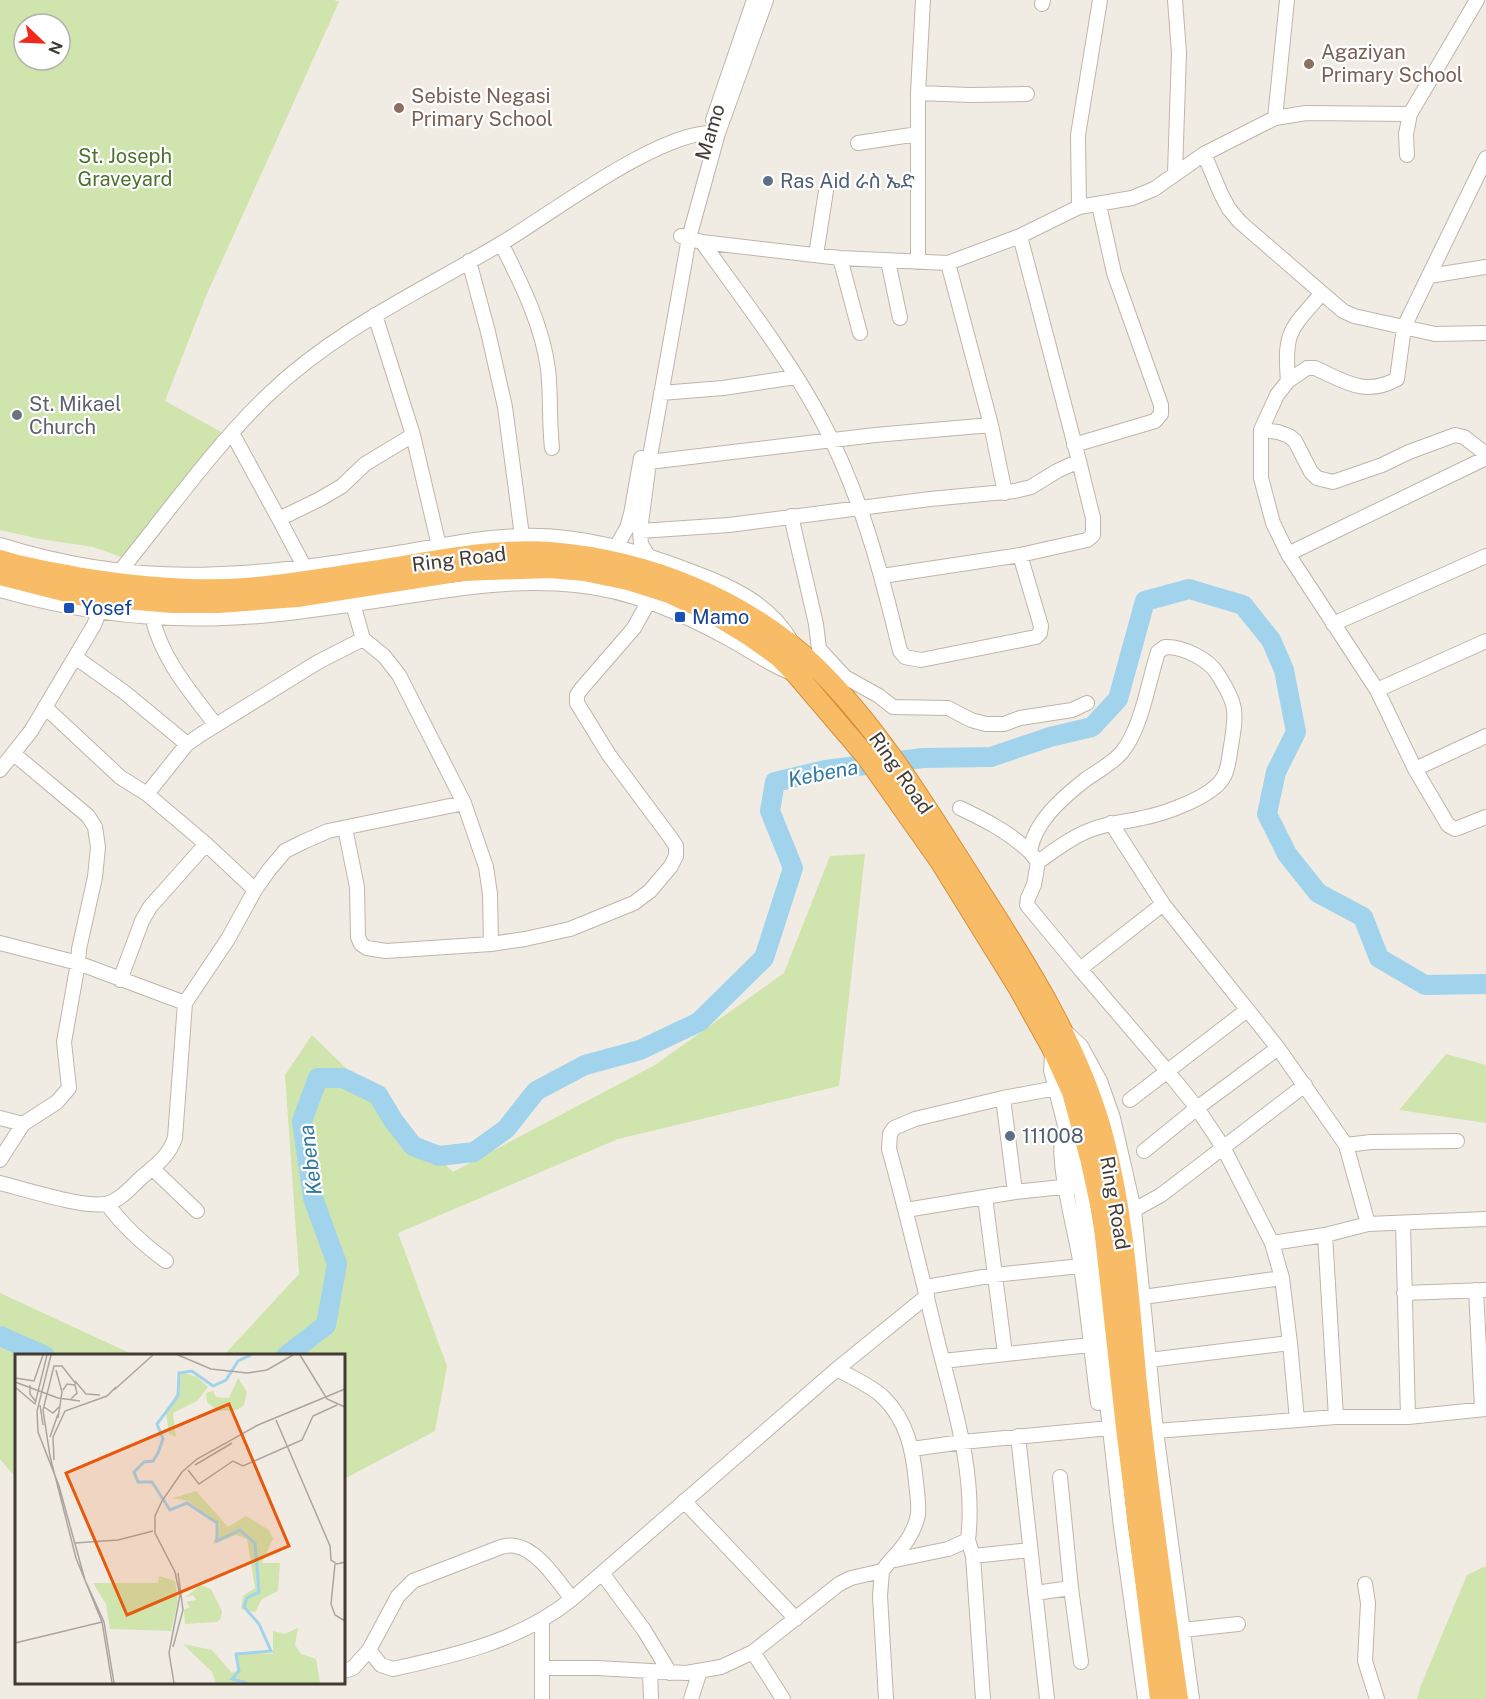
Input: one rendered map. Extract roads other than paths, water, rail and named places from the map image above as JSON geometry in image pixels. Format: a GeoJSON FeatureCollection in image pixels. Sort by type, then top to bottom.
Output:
{"type":"FeatureCollection","features":[{"type":"Feature","properties":{"kind":"highway","name":"Ring Road"},"geometry":{"type":"LineString","coordinates":[[0,560],[54,573],[98,580],[140,586],[204,590],[301,582],[476,555],[545,552],[582,556],[620,563],[698,588],[741,611],[795,648],[838,690],[891,757],[993,928],[1072,1092],[1090,1158],[1102,1218],[1160,1699]]}},
{"type":"Feature","properties":{"kind":"highway","name":"Ring Road"},"geometry":{"type":"LineString","coordinates":[[0,575],[79,595],[162,603],[219,603],[297,597],[462,571],[539,568],[584,571],[628,580],[669,593],[712,613],[778,656],[877,770],[993,928],[1060,1027],[1075,1056],[1103,1136],[1120,1215],[1144,1450],[1178,1699]]}},
{"type":"Feature","properties":{"kind":"street","name":"Mamo"},"geometry":{"type":"LineString","coordinates":[[616,547],[627,528],[631,514],[713,132],[754,0]]}},
{"type":"Feature","properties":{"kind":"street"},"geometry":{"type":"LineString","coordinates":[[121,570],[232,433],[270,393],[300,368],[375,315],[501,243],[642,155],[668,143],[713,132],[766,0]]}},
{"type":"Feature","properties":{"kind":"street"},"geometry":{"type":"LineString","coordinates":[[918,262],[918,93],[923,0]]}},
{"type":"Feature","properties":{"kind":"street"},"geometry":{"type":"LineString","coordinates":[[1079,207],[1078,135],[1100,0]]}},
{"type":"Feature","properties":{"kind":"street"},"geometry":{"type":"LineString","coordinates":[[1175,0],[1179,53],[1175,173]]}},
{"type":"Feature","properties":{"kind":"street"},"geometry":{"type":"LineString","coordinates":[[1275,118],[1287,0]]}},
{"type":"Feature","properties":{"kind":"street"},"geometry":{"type":"LineString","coordinates":[[1407,155],[1406,134],[1410,114],[1477,0]]}},
{"type":"Feature","properties":{"kind":"street"},"geometry":{"type":"LineString","coordinates":[[918,93],[1027,94]]}},
{"type":"Feature","properties":{"kind":"street"},"geometry":{"type":"LineString","coordinates":[[690,238],[840,258],[948,263],[1020,236],[1079,207],[1132,198],[1154,189],[1204,154],[1275,118],[1306,113],[1410,114]]}},
{"type":"Feature","properties":{"kind":"street"},"geometry":{"type":"LineString","coordinates":[[858,143],[918,134]]}},
{"type":"Feature","properties":{"kind":"street"},"geometry":{"type":"LineString","coordinates":[[1204,154],[1229,209],[1240,222],[1343,311],[1354,316],[1435,334],[1486,333]]}},
{"type":"Feature","properties":{"kind":"street"},"geometry":{"type":"LineString","coordinates":[[1486,158],[1404,327],[1399,373],[1396,379],[1361,388],[1315,368],[1307,368],[1288,381],[1277,395],[1261,430],[1261,478],[1273,523],[1288,554],[1377,690],[1415,769],[1448,825],[1455,829],[1486,818]]}},
{"type":"Feature","properties":{"kind":"street"},"geometry":{"type":"LineString","coordinates":[[816,255],[826,191]]}},
{"type":"Feature","properties":{"kind":"street"},"geometry":{"type":"LineString","coordinates":[[1074,444],[1155,421],[1161,414],[1161,405],[1114,273],[1100,204]]}},
{"type":"Feature","properties":{"kind":"street"},"geometry":{"type":"LineString","coordinates":[[882,576],[1020,555],[1087,540],[1093,535],[1093,518],[1020,236]]}},
{"type":"Feature","properties":{"kind":"street"},"geometry":{"type":"LineString","coordinates":[[690,238],[796,377],[832,441],[861,507],[882,576],[900,651],[905,657],[921,660],[1036,637],[1040,633],[1041,626],[1020,555]]}},
{"type":"Feature","properties":{"kind":"street"},"geometry":{"type":"LineString","coordinates":[[647,554],[641,544],[640,531],[649,462],[690,238]]}},
{"type":"Feature","properties":{"kind":"street"},"geometry":{"type":"LineString","coordinates":[[501,243],[534,313],[540,333],[548,368],[552,448]]}},
{"type":"Feature","properties":{"kind":"street"},"geometry":{"type":"LineString","coordinates":[[840,258],[860,333]]}},
{"type":"Feature","properties":{"kind":"street"},"geometry":{"type":"LineString","coordinates":[[469,261],[505,407],[522,536]]}},
{"type":"Feature","properties":{"kind":"street"},"geometry":{"type":"LineString","coordinates":[[888,261],[900,318]]}},
{"type":"Feature","properties":{"kind":"street"},"geometry":{"type":"LineString","coordinates":[[948,263],[991,426],[1005,493]]}},
{"type":"Feature","properties":{"kind":"street"},"geometry":{"type":"LineString","coordinates":[[1429,276],[1486,267]]}},
{"type":"Feature","properties":{"kind":"street"},"geometry":{"type":"LineString","coordinates":[[1288,381],[1286,352],[1288,336],[1322,293]]}},
{"type":"Feature","properties":{"kind":"street"},"geometry":{"type":"LineString","coordinates":[[375,315],[413,435],[439,546]]}},
{"type":"Feature","properties":{"kind":"street"},"geometry":{"type":"LineString","coordinates":[[661,393],[723,388],[796,377]]}},
{"type":"Feature","properties":{"kind":"street"},"geometry":{"type":"LineString","coordinates":[[649,462],[991,426]]}},
{"type":"Feature","properties":{"kind":"street"},"geometry":{"type":"LineString","coordinates":[[1261,430],[1289,436],[1295,441],[1311,472],[1317,478],[1333,482],[1455,435],[1464,437],[1486,456],[1288,554]]}},
{"type":"Feature","properties":{"kind":"street"},"geometry":{"type":"LineString","coordinates":[[232,433],[304,568]]}},
{"type":"Feature","properties":{"kind":"street"},"geometry":{"type":"LineString","coordinates":[[279,519],[342,486],[365,464],[413,435]]}},
{"type":"Feature","properties":{"kind":"street"},"geometry":{"type":"LineString","coordinates":[[640,531],[729,525],[861,507],[1005,493],[1030,488],[1079,461]]}},
{"type":"Feature","properties":{"kind":"street"},"geometry":{"type":"LineString","coordinates":[[791,516],[816,624],[819,649],[845,677],[879,696],[893,707],[948,708],[971,720],[986,724],[1004,724],[1020,718],[1072,710],[1087,703]]}},
{"type":"Feature","properties":{"kind":"street"},"geometry":{"type":"LineString","coordinates":[[0,545],[59,561],[121,570],[216,574],[304,568],[479,539],[522,536],[572,539],[647,554],[731,587],[775,618],[795,648]]}},
{"type":"Feature","properties":{"kind":"street"},"geometry":{"type":"LineString","coordinates":[[1334,624],[1486,556]]}},
{"type":"Feature","properties":{"kind":"street"},"geometry":{"type":"LineString","coordinates":[[0,590],[48,603],[99,612],[152,617],[223,618],[353,604],[498,584],[577,585],[649,602],[675,611],[775,667],[796,675]]}},
{"type":"Feature","properties":{"kind":"street"},"geometry":{"type":"LineString","coordinates":[[345,828],[357,887],[358,937],[361,944],[367,948],[386,951],[491,944],[525,939],[570,929],[634,903],[650,891],[671,866],[676,856],[676,846],[609,755],[578,704],[577,695],[634,627],[649,602]]}},
{"type":"Feature","properties":{"kind":"street"},"geometry":{"type":"LineString","coordinates":[[353,604],[363,639],[384,656],[399,675],[464,802],[486,867],[490,894],[491,944]]}},
{"type":"Feature","properties":{"kind":"street"},"geometry":{"type":"LineString","coordinates":[[0,770],[14,754],[45,707],[94,625],[99,612]]}},
{"type":"Feature","properties":{"kind":"street"},"geometry":{"type":"LineString","coordinates":[[152,617],[166,656],[215,724]]}},
{"type":"Feature","properties":{"kind":"street"},"geometry":{"type":"LineString","coordinates":[[147,794],[187,744],[215,724],[318,662],[363,639]]}},
{"type":"Feature","properties":{"kind":"street"},"geometry":{"type":"LineString","coordinates":[[1377,690],[1486,641]]}},
{"type":"Feature","properties":{"kind":"street"},"geometry":{"type":"LineString","coordinates":[[1034,857],[1081,834],[1111,823],[1144,818],[1180,805],[1206,794],[1224,777],[1236,711],[1214,668],[1182,649],[1166,647],[1158,652],[1132,735],[1122,753],[1084,781],[1035,830],[1034,857],[1034,885],[1027,905],[1168,1072],[1197,1108],[1223,1146],[1272,1243],[1282,1278],[1297,1420]]}},
{"type":"Feature","properties":{"kind":"street"},"geometry":{"type":"LineString","coordinates":[[75,657],[124,692],[187,744]]}},
{"type":"Feature","properties":{"kind":"street"},"geometry":{"type":"LineString","coordinates":[[45,707],[120,777],[147,794],[206,844],[255,890]]}},
{"type":"Feature","properties":{"kind":"street"},"geometry":{"type":"LineString","coordinates":[[1415,769],[1486,736]]}},
{"type":"Feature","properties":{"kind":"street"},"geometry":{"type":"LineString","coordinates":[[0,1160],[23,1124],[57,1102],[69,1088],[64,1042],[79,949],[95,877],[98,847],[95,827],[88,816],[14,754]]}},
{"type":"Feature","properties":{"kind":"street"},"geometry":{"type":"LineString","coordinates":[[0,1184],[89,1205],[106,1204],[117,1199],[171,1149],[175,1138],[185,1003],[228,939],[255,890],[285,851],[328,831],[464,802]]}},
{"type":"Feature","properties":{"kind":"street"},"geometry":{"type":"LineString","coordinates":[[960,808],[1009,834],[1034,857]]}},
{"type":"Feature","properties":{"kind":"street"},"geometry":{"type":"LineString","coordinates":[[1111,823],[1163,904],[1278,1048],[1346,1145],[1368,1224]]}},
{"type":"Feature","properties":{"kind":"street"},"geometry":{"type":"LineString","coordinates":[[120,980],[142,921],[150,907],[206,844]]}},
{"type":"Feature","properties":{"kind":"street"},"geometry":{"type":"LineString","coordinates":[[1080,969],[1163,904]]}},
{"type":"Feature","properties":{"kind":"street"},"geometry":{"type":"LineString","coordinates":[[0,943],[78,963],[185,1003]]}},
{"type":"Feature","properties":{"kind":"street"},"geometry":{"type":"LineString","coordinates":[[1130,1100],[1247,1010]]}},
{"type":"Feature","properties":{"kind":"street"},"geometry":{"type":"LineString","coordinates":[[1060,1027],[1081,1046],[1100,1081],[1113,1118],[1134,1210],[1156,1431],[1192,1699]]}},
{"type":"Feature","properties":{"kind":"street"},"geometry":{"type":"LineString","coordinates":[[1052,1048],[1051,1070],[1080,1185],[1095,1345],[1145,1699]]}},
{"type":"Feature","properties":{"kind":"street"},"geometry":{"type":"LineString","coordinates":[[1144,1151],[1278,1048]]}},
{"type":"Feature","properties":{"kind":"street"},"geometry":{"type":"LineString","coordinates":[[1134,1210],[1161,1195],[1305,1085]]}},
{"type":"Feature","properties":{"kind":"street"},"geometry":{"type":"LineString","coordinates":[[983,1699],[973,1556],[968,1540],[968,1475],[943,1361],[889,1149],[890,1134],[894,1128],[915,1119],[1056,1088]]}},
{"type":"Feature","properties":{"kind":"street"},"geometry":{"type":"LineString","coordinates":[[1003,1098],[1015,1192]]}},
{"type":"Feature","properties":{"kind":"street"},"geometry":{"type":"LineString","coordinates":[[0,1118],[23,1124]]}},
{"type":"Feature","properties":{"kind":"street"},"geometry":{"type":"LineString","coordinates":[[1066,1127],[1061,1146],[1066,1186],[1087,1266]]}},
{"type":"Feature","properties":{"kind":"street"},"geometry":{"type":"LineString","coordinates":[[1346,1145],[1371,1142],[1456,1141]]}},
{"type":"Feature","properties":{"kind":"street"},"geometry":{"type":"LineString","coordinates":[[152,1168],[197,1211]]}},
{"type":"Feature","properties":{"kind":"street"},"geometry":{"type":"LineString","coordinates":[[906,1210],[1015,1192],[1080,1185]]}},
{"type":"Feature","properties":{"kind":"street"},"geometry":{"type":"LineString","coordinates":[[985,1197],[1005,1354]]}},
{"type":"Feature","properties":{"kind":"street"},"geometry":{"type":"LineString","coordinates":[[106,1204],[135,1236],[166,1261]]}},
{"type":"Feature","properties":{"kind":"street"},"geometry":{"type":"LineString","coordinates":[[1272,1243],[1326,1235],[1368,1224],[1486,1219]]}},
{"type":"Feature","properties":{"kind":"street"},"geometry":{"type":"LineString","coordinates":[[1403,1224],[1408,1417]]}},
{"type":"Feature","properties":{"kind":"street"},"geometry":{"type":"LineString","coordinates":[[1326,1235],[1336,1418]]}},
{"type":"Feature","properties":{"kind":"street"},"geometry":{"type":"LineString","coordinates":[[369,1650],[381,1665],[393,1669],[491,1644],[542,1620],[572,1599],[926,1291],[994,1275],[1087,1266]]}},
{"type":"Feature","properties":{"kind":"street"},"geometry":{"type":"LineString","coordinates":[[1143,1298],[1282,1278]]}},
{"type":"Feature","properties":{"kind":"street"},"geometry":{"type":"LineString","coordinates":[[1156,1431],[1297,1420],[1408,1417],[1484,1409],[1481,1290],[1404,1293]]}},
{"type":"Feature","properties":{"kind":"street"},"geometry":{"type":"LineString","coordinates":[[1149,1360],[1290,1343]]}},
{"type":"Feature","properties":{"kind":"street"},"geometry":{"type":"LineString","coordinates":[[943,1361],[1095,1345]]}},
{"type":"Feature","properties":{"kind":"street"},"geometry":{"type":"LineString","coordinates":[[837,1369],[882,1396],[895,1410],[906,1429],[912,1449],[918,1514],[904,1547],[886,1566],[880,1596],[886,1699]]}},
{"type":"Feature","properties":{"kind":"street"},"geometry":{"type":"LineString","coordinates":[[912,1449],[1018,1436],[1106,1429]]}},
{"type":"Feature","properties":{"kind":"street"},"geometry":{"type":"LineString","coordinates":[[1018,1436],[1047,1699]]}},
{"type":"Feature","properties":{"kind":"street"},"geometry":{"type":"LineString","coordinates":[[1060,1478],[1081,1662]]}},
{"type":"Feature","properties":{"kind":"street"},"geometry":{"type":"LineString","coordinates":[[684,1501],[796,1619]]}},
{"type":"Feature","properties":{"kind":"street"},"geometry":{"type":"LineString","coordinates":[[543,1668],[597,1668],[670,1673],[721,1667],[753,1652],[839,1584],[886,1566],[948,1549],[968,1540]]}},
{"type":"Feature","properties":{"kind":"street"},"geometry":{"type":"LineString","coordinates":[[345,1671],[353,1668],[369,1650],[398,1596],[413,1581],[501,1547],[514,1545],[524,1549],[548,1568],[572,1599]]}},
{"type":"Feature","properties":{"kind":"street"},"geometry":{"type":"LineString","coordinates":[[973,1556],[1030,1550]]}},
{"type":"Feature","properties":{"kind":"street"},"geometry":{"type":"LineString","coordinates":[[602,1573],[644,1630],[670,1673]]}},
{"type":"Feature","properties":{"kind":"street"},"geometry":{"type":"LineString","coordinates":[[1365,1584],[1368,1603],[1365,1661],[1377,1699]]}},
{"type":"Feature","properties":{"kind":"street"},"geometry":{"type":"LineString","coordinates":[[1035,1593],[1071,1588]]}},
{"type":"Feature","properties":{"kind":"street"},"geometry":{"type":"LineString","coordinates":[[542,1620],[542,1699]]}},
{"type":"Feature","properties":{"kind":"street"},"geometry":{"type":"LineString","coordinates":[[1183,1630],[1238,1624]]}},
{"type":"Feature","properties":{"kind":"street"},"geometry":{"type":"LineString","coordinates":[[753,1652],[783,1699]]}},
{"type":"Feature","properties":{"kind":"street"},"geometry":{"type":"LineString","coordinates":[[691,1699],[700,1671]]}},
{"type":"Feature","properties":{"kind":"street"},"geometry":{"type":"LineString","coordinates":[[650,1672],[651,1699]]}},
{"type":"Feature","properties":{"kind":"waterway","name":"Kebena"},"geometry":{"type":"LineString","coordinates":[[289,1354],[326,1325],[337,1264],[313,1198],[302,1121],[318,1078],[343,1078],[378,1095],[413,1146],[439,1156],[474,1152],[506,1129],[536,1091],[585,1065],[640,1050],[699,1022],[764,958],[793,868],[770,811],[775,782],[825,770],[923,758],[991,757],[1050,737],[1092,727],[1118,699],[1145,601],[1189,589],[1243,605],[1271,640],[1284,670],[1296,732],[1276,772],[1267,814],[1287,854],[1318,893],[1363,917],[1379,958],[1425,985],[1486,984]]}},
{"type":"Feature","properties":{"kind":"waterway","name":"Kebena"},"geometry":{"type":"LineString","coordinates":[[0,1336],[40,1354]]}},
{"type":"Feature","properties":{"kind":"place","name":"Agaziyan Primary School"},"geometry":{"type":"Point","coordinates":[1309,64]}},
{"type":"Feature","properties":{"kind":"place","name":"Sebiste Negasi Primary School"},"geometry":{"type":"Point","coordinates":[399,108]}},
{"type":"Feature","properties":{"kind":"place","name":"Ras Aid ራስ ኤድ"},"geometry":{"type":"Point","coordinates":[768,181]}},
{"type":"Feature","properties":{"kind":"place","name":"St. Mikael Church"},"geometry":{"type":"Point","coordinates":[17,415]}},
{"type":"Feature","properties":{"kind":"place","name":"Yosef"},"geometry":{"type":"Point","coordinates":[69,608]}},
{"type":"Feature","properties":{"kind":"place","name":"Mamo"},"geometry":{"type":"Point","coordinates":[680,617]}},
{"type":"Feature","properties":{"kind":"place","name":"111008"},"geometry":{"type":"Point","coordinates":[1010,1136]}},
{"type":"Feature","properties":{"kind":"park label","name":"St. Joseph Graveyard"},"geometry":{"type":"Point","coordinates":[125,168]}}]}
